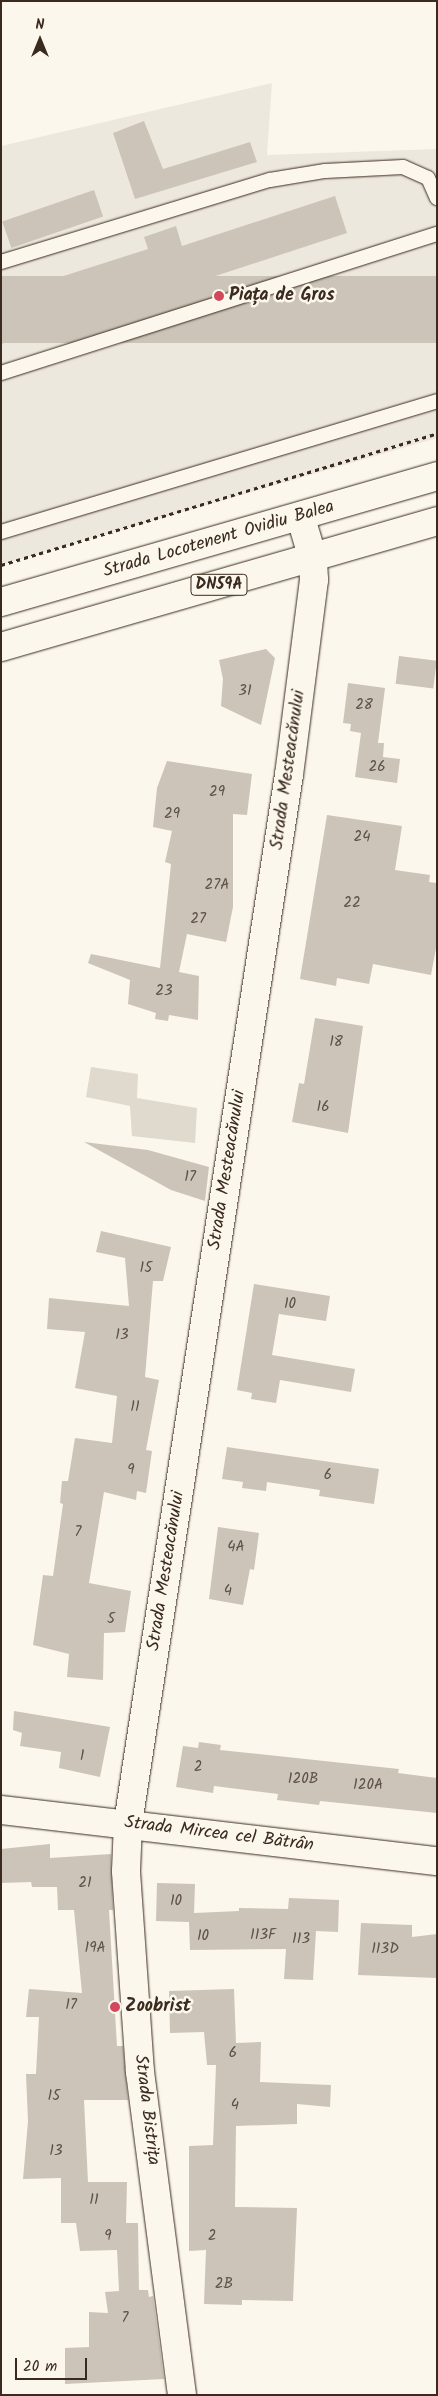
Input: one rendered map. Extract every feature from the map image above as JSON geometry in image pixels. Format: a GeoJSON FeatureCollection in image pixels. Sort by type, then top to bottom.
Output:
{"type":"FeatureCollection","features":[{"type":"Feature","properties":{"kind":"street","name":"Strada Locotenent Ovidiu Balea"},"geometry":{"type":"LineString","coordinates":[[1,602],[300,518],[437,476]]}},
{"type":"Feature","properties":{"kind":"street","name":"Strada Mesteacănului"},"geometry":{"type":"LineString","coordinates":[[128,1824],[289,775],[310,612],[313,559],[300,518]]}},
{"type":"Feature","properties":{"kind":"street","name":"DN59A"},"geometry":{"type":"LineString","coordinates":[[1,647],[313,559],[437,521]]}},
{"type":"Feature","properties":{"kind":"street","name":"Strada Mircea cel Bătrân"},"geometry":{"type":"LineString","coordinates":[[1,1810],[437,1861]]}},
{"type":"Feature","properties":{"kind":"street","name":"Strada Bistrița"},"geometry":{"type":"LineString","coordinates":[[128,1824],[126,1871],[140,2072],[182,2395]]}},
{"type":"Feature","properties":{"kind":"lane"},"geometry":{"type":"LineString","coordinates":[[1,262],[270,180],[325,171],[403,167],[428,178],[437,198]]}},
{"type":"Feature","properties":{"kind":"lane"},"geometry":{"type":"LineString","coordinates":[[1,373],[437,234]]}},
{"type":"Feature","properties":{"kind":"lane"},"geometry":{"type":"LineString","coordinates":[[1,532],[437,401]]}},
{"type":"Feature","properties":{"kind":"path"},"geometry":{"type":"LineString","coordinates":[[1,565],[437,433]]}},
{"type":"Feature","properties":{"kind":"shaded area","name":"Piața de Gros"},"geometry":{"type":"Polygon","coordinates":[[[272,83],[267,155],[437,149],[437,438],[1,565],[1,146],[272,83]]]}},
{"type":"Feature","properties":{"kind":"shaded area"},"geometry":{"type":"Polygon","coordinates":[[[91,1067],[138,1074],[137,1098],[197,1108],[195,1143],[132,1136],[130,1106],[86,1097],[91,1067]]]}},
{"type":"Feature","properties":{"kind":"building"},"geometry":{"type":"Polygon","coordinates":[[[144,121],[163,169],[250,142],[257,162],[135,199],[113,133],[144,121]]]}},
{"type":"Feature","properties":{"kind":"building"},"geometry":{"type":"Polygon","coordinates":[[[94,190],[103,216],[11,248],[2,222],[94,190]]]}},
{"type":"Feature","properties":{"kind":"building"},"geometry":{"type":"Polygon","coordinates":[[[335,196],[347,233],[194,283],[198,296],[167,307],[161,292],[1,344],[1,296],[148,249],[144,237],[176,226],[182,246],[335,196]]]}},
{"type":"Feature","properties":{"kind":"building"},"geometry":{"type":"Polygon","coordinates":[[[1,276],[437,276],[437,343],[1,343],[1,276]]]}},
{"type":"Feature","properties":{"kind":"building"},"geometry":{"type":"Polygon","coordinates":[[[266,649],[275,658],[261,725],[221,706],[223,679],[219,660],[266,649]]]}},
{"type":"Feature","properties":{"kind":"building"},"geometry":{"type":"Polygon","coordinates":[[[399,656],[437,661],[433,688],[396,684],[399,656]]]}},
{"type":"Feature","properties":{"kind":"building"},"geometry":{"type":"Polygon","coordinates":[[[348,683],[385,688],[378,743],[384,743],[383,757],[400,759],[397,783],[355,777],[361,733],[350,731],[351,724],[343,723],[348,683]]]}},
{"type":"Feature","properties":{"kind":"building"},"geometry":{"type":"Polygon","coordinates":[[[167,761],[252,774],[247,815],[233,814],[233,907],[226,942],[187,934],[179,972],[199,976],[198,1020],[169,1015],[168,1021],[155,1019],[156,1013],[128,1004],[130,980],[88,963],[91,954],[160,968],[171,864],[165,862],[172,831],[153,827],[157,788],[167,761]]]}},
{"type":"Feature","properties":{"kind":"building"},"geometry":{"type":"Polygon","coordinates":[[[327,815],[402,826],[395,870],[430,875],[429,882],[437,883],[437,943],[431,975],[373,964],[369,984],[337,978],[336,986],[300,979],[327,815]]]}},
{"type":"Feature","properties":{"kind":"building"},"geometry":{"type":"Polygon","coordinates":[[[315,1018],[363,1026],[348,1133],[292,1122],[299,1083],[304,1084],[315,1018]]]}},
{"type":"Feature","properties":{"kind":"building"},"geometry":{"type":"Polygon","coordinates":[[[84,1142],[148,1150],[209,1167],[205,1201],[171,1190],[84,1142]]]}},
{"type":"Feature","properties":{"kind":"building"},"geometry":{"type":"Polygon","coordinates":[[[101,1231],[171,1247],[163,1281],[153,1281],[145,1377],[159,1380],[146,1450],[152,1451],[146,1493],[137,1491],[136,1500],[104,1492],[89,1583],[131,1591],[125,1632],[104,1633],[103,1680],[67,1677],[69,1654],[33,1645],[43,1575],[53,1576],[63,1504],[60,1503],[62,1481],[68,1481],[75,1438],[112,1443],[117,1396],[75,1388],[85,1332],[47,1329],[49,1298],[129,1306],[125,1258],[96,1252],[101,1231]]]}},
{"type":"Feature","properties":{"kind":"building"},"geometry":{"type":"Polygon","coordinates":[[[254,1284],[330,1296],[326,1321],[279,1314],[272,1355],[355,1369],[351,1392],[280,1380],[276,1403],[251,1399],[252,1393],[237,1390],[254,1284]]]}},
{"type":"Feature","properties":{"kind":"building"},"geometry":{"type":"Polygon","coordinates":[[[227,1447],[379,1469],[374,1504],[319,1496],[320,1490],[267,1482],[266,1491],[242,1488],[243,1482],[222,1479],[227,1447]]]}},
{"type":"Feature","properties":{"kind":"building"},"geometry":{"type":"Polygon","coordinates":[[[218,1527],[259,1533],[254,1570],[250,1569],[243,1605],[209,1599],[218,1527]]]}},
{"type":"Feature","properties":{"kind":"building"},"geometry":{"type":"Polygon","coordinates":[[[14,1711],[110,1727],[100,1777],[59,1768],[61,1752],[20,1746],[22,1733],[13,1730],[14,1711]]]}},
{"type":"Feature","properties":{"kind":"building"},"geometry":{"type":"Polygon","coordinates":[[[199,1742],[221,1745],[220,1750],[399,1769],[398,1773],[437,1778],[437,1813],[320,1801],[319,1805],[277,1800],[278,1794],[214,1786],[213,1793],[176,1787],[183,1746],[198,1748],[199,1742]]]}},
{"type":"Feature","properties":{"kind":"building"},"geometry":{"type":"Polygon","coordinates":[[[50,1844],[50,1858],[111,1854],[113,1910],[109,1910],[117,2046],[123,2046],[128,2100],[84,2100],[88,2182],[127,2182],[126,2223],[138,2223],[139,2290],[148,2290],[149,2297],[153,2296],[164,2379],[65,2384],[65,2348],[89,2347],[89,2312],[108,2313],[105,2292],[119,2291],[117,2250],[80,2251],[76,2223],[61,2223],[61,2178],[23,2179],[28,2121],[26,2074],[36,2074],[39,2017],[26,2017],[29,1989],[82,1993],[74,1910],[58,1910],[57,1887],[32,1887],[31,1882],[1,1883],[1,1849],[50,1844]]]}},
{"type":"Feature","properties":{"kind":"building"},"geometry":{"type":"Polygon","coordinates":[[[157,1883],[195,1884],[194,1913],[239,1911],[239,1908],[288,1909],[289,1898],[339,1900],[338,1932],[316,1931],[313,1980],[284,1979],[286,1949],[190,1950],[189,1922],[156,1921],[157,1883]]]}},
{"type":"Feature","properties":{"kind":"building"},"geometry":{"type":"Polygon","coordinates":[[[361,1923],[412,1925],[412,1937],[437,1934],[437,1978],[358,1975],[361,1923]]]}},
{"type":"Feature","properties":{"kind":"building"},"geometry":{"type":"Polygon","coordinates":[[[234,1989],[236,2043],[261,2042],[260,2082],[331,2085],[330,2107],[297,2104],[297,2124],[236,2126],[235,2207],[297,2208],[293,2301],[242,2300],[242,2305],[204,2304],[206,2250],[189,2251],[189,2146],[213,2145],[216,2065],[207,2065],[204,2032],[170,2033],[169,1991],[234,1989]]]}},
{"type":"Feature","properties":{"kind":"place","name":"Piața de Gros"},"geometry":{"type":"Point","coordinates":[219,296]}},
{"type":"Feature","properties":{"kind":"place","name":"Zoobrist"},"geometry":{"type":"Point","coordinates":[115,2007]}}]}
